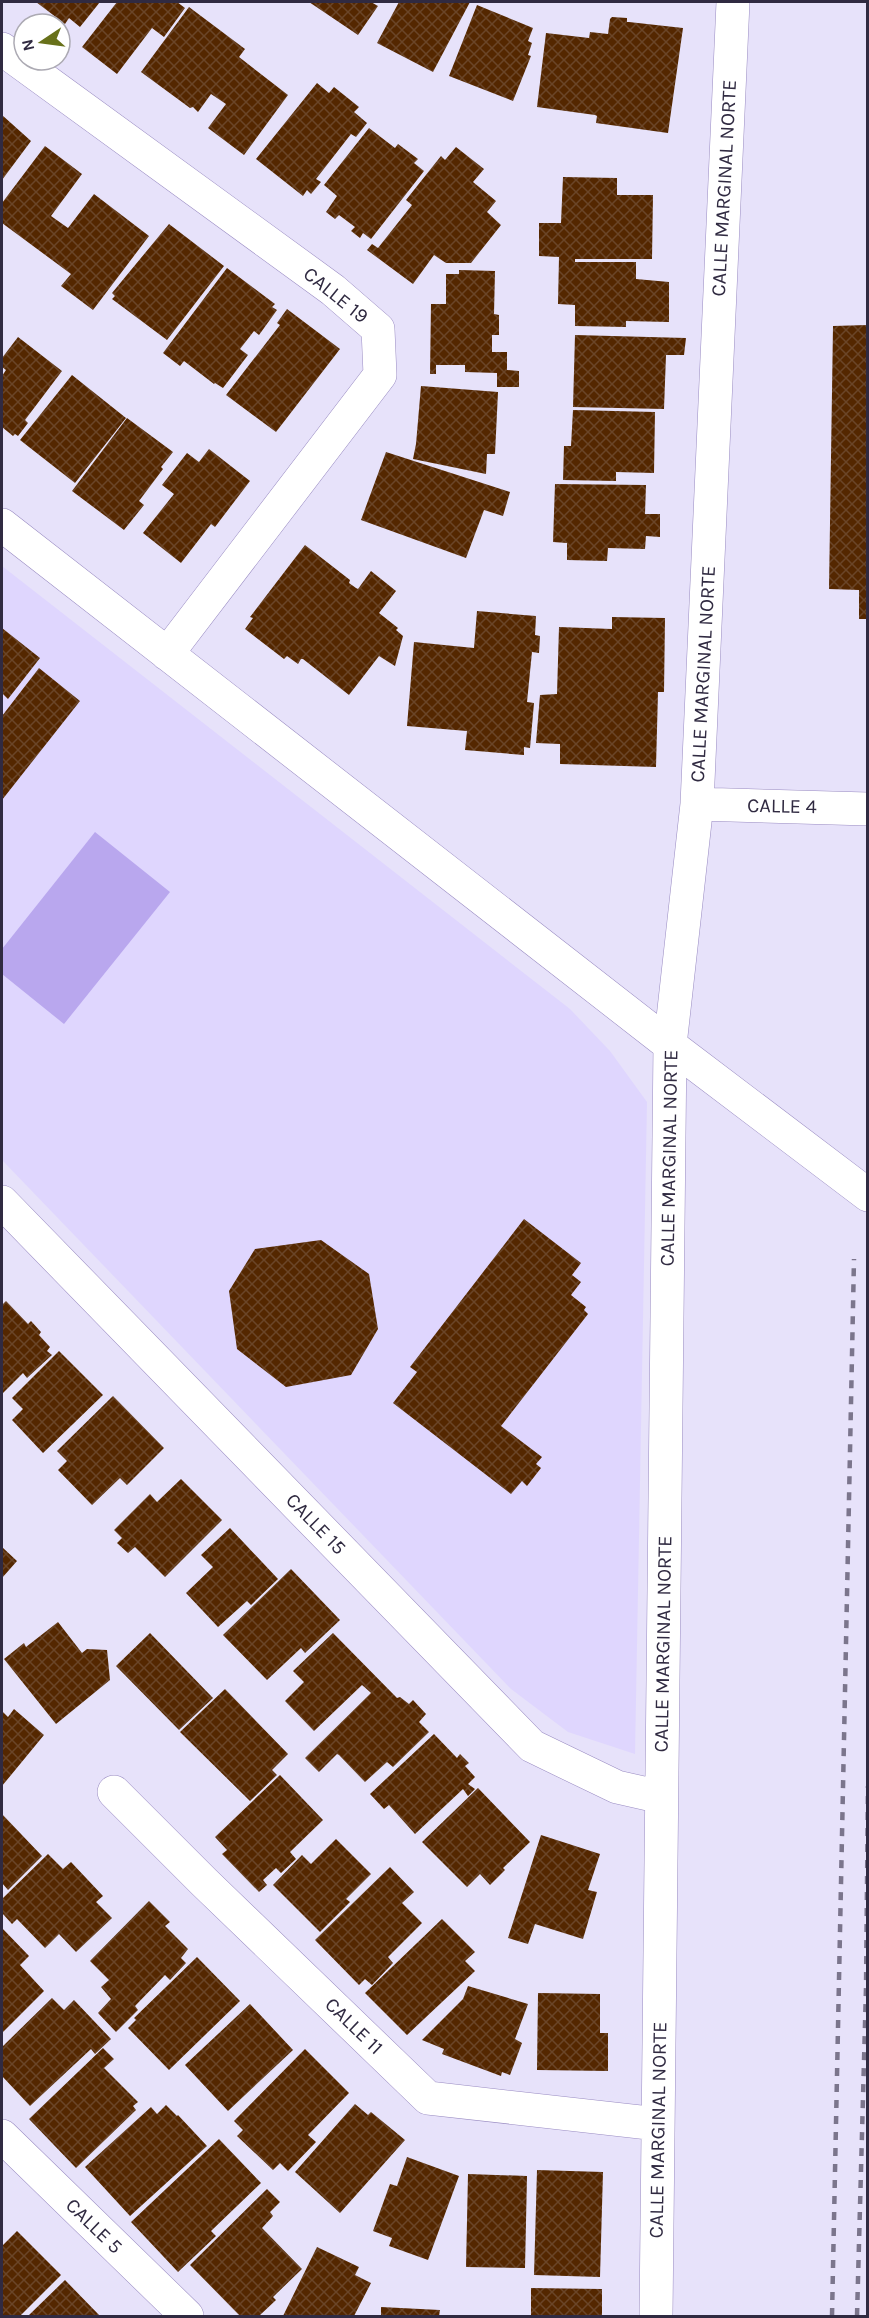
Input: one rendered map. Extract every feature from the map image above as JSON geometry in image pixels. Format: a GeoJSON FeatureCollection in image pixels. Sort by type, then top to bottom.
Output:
{"type":"FeatureCollection","features":[{"type":"Feature","properties":{"kind":"street","name":"CALLE MARGINAL NORTE"},"geometry":{"type":"LineString","coordinates":[[656,2316],[670,1045],[697,804],[733,2]]}},
{"type":"Feature","properties":{"kind":"street","name":"CALLE 19"},"geometry":{"type":"LineString","coordinates":[[2,49],[333,290],[378,329],[380,375],[167,654]]}},
{"type":"Feature","properties":{"kind":"street"},"geometry":{"type":"LineString","coordinates":[[2,525],[670,1045],[867,1195]]}},
{"type":"Feature","properties":{"kind":"street","name":"CALLE 4"},"geometry":{"type":"LineString","coordinates":[[697,804],[867,808]]}},
{"type":"Feature","properties":{"kind":"street","name":"CALLE 15"},"geometry":{"type":"LineString","coordinates":[[2,1202],[532,1746],[617,1787],[662,1797]]}},
{"type":"Feature","properties":{"kind":"street","name":"CALLE 11"},"geometry":{"type":"LineString","coordinates":[[114,1792],[428,2098],[658,2124]]}},
{"type":"Feature","properties":{"kind":"street","name":"CALLE 5"},"geometry":{"type":"LineString","coordinates":[[2,2136],[187,2316]]}},
{"type":"Feature","properties":{"kind":"shaded area"},"geometry":{"type":"Polygon","coordinates":[[[2,566],[570,1009],[610,1051],[647,1102],[635,1754],[568,1732],[511,1689],[2,1160],[2,566]]]}},
{"type":"Feature","properties":{"kind":"shaded area"},"geometry":{"type":"Polygon","coordinates":[[[95,832],[170,892],[64,1024],[2,974],[2,949],[95,832]]]}},
{"type":"Feature","properties":{"kind":"building"},"geometry":{"type":"Polygon","coordinates":[[[36,2],[100,2],[80,27],[72,20],[72,12],[49,12],[36,2]]]}},
{"type":"Feature","properties":{"kind":"building"},"geometry":{"type":"Polygon","coordinates":[[[117,2],[177,2],[185,8],[164,37],[152,28],[117,74],[82,47],[117,2]]]}},
{"type":"Feature","properties":{"kind":"building"},"geometry":{"type":"Polygon","coordinates":[[[309,2],[371,2],[378,6],[358,35],[309,2]]]}},
{"type":"Feature","properties":{"kind":"building"},"geometry":{"type":"Polygon","coordinates":[[[399,2],[470,2],[433,72],[377,43],[399,2]]]}},
{"type":"Feature","properties":{"kind":"building"},"geometry":{"type":"Polygon","coordinates":[[[477,5],[533,28],[528,41],[532,43],[528,55],[531,56],[513,101],[449,76],[477,5]]]}},
{"type":"Feature","properties":{"kind":"building"},"geometry":{"type":"Polygon","coordinates":[[[189,7],[245,49],[239,57],[288,95],[244,155],[208,128],[226,104],[211,94],[198,112],[141,72],[189,7]]]}},
{"type":"Feature","properties":{"kind":"building"},"geometry":{"type":"Polygon","coordinates":[[[612,17],[627,18],[627,22],[683,28],[668,133],[596,123],[597,116],[595,115],[537,107],[546,33],[589,38],[590,32],[608,34],[612,17]]]}},
{"type":"Feature","properties":{"kind":"building"},"geometry":{"type":"Polygon","coordinates":[[[317,83],[329,93],[334,87],[359,107],[354,112],[367,123],[356,137],[351,134],[316,179],[321,182],[311,194],[307,190],[303,196],[256,159],[317,83]]]}},
{"type":"Feature","properties":{"kind":"building"},"geometry":{"type":"Polygon","coordinates":[[[2,115],[31,141],[2,180],[2,115]]]}},
{"type":"Feature","properties":{"kind":"building"},"geometry":{"type":"Polygon","coordinates":[[[369,128],[395,148],[398,144],[418,159],[414,163],[424,171],[371,239],[363,233],[360,238],[351,231],[355,227],[339,215],[335,219],[326,212],[337,196],[324,185],[369,128]]]}},
{"type":"Feature","properties":{"kind":"building"},"geometry":{"type":"Polygon","coordinates":[[[45,146],[82,174],[51,216],[68,228],[94,194],[149,236],[93,310],[61,286],[71,274],[2,223],[2,203],[45,146]]]}},
{"type":"Feature","properties":{"kind":"building"},"geometry":{"type":"Polygon","coordinates":[[[456,147],[484,169],[473,182],[496,201],[487,212],[501,225],[471,263],[446,263],[434,255],[413,284],[367,250],[372,244],[378,248],[412,205],[406,200],[441,156],[445,160],[456,147]]]}},
{"type":"Feature","properties":{"kind":"building"},"geometry":{"type":"Polygon","coordinates":[[[563,177],[617,178],[617,195],[653,195],[652,259],[575,259],[575,262],[636,262],[636,279],[669,282],[669,322],[626,321],[626,327],[575,326],[575,305],[558,304],[559,257],[539,256],[539,223],[561,223],[563,177]]]}},
{"type":"Feature","properties":{"kind":"building"},"geometry":{"type":"Polygon","coordinates":[[[169,224],[224,266],[167,340],[112,299],[115,296],[112,293],[169,224]]]}},
{"type":"Feature","properties":{"kind":"building"},"geometry":{"type":"Polygon","coordinates":[[[227,268],[275,304],[272,307],[277,310],[259,335],[254,331],[240,349],[248,355],[223,388],[214,384],[184,361],[180,366],[163,353],[227,268]]]}},
{"type":"Feature","properties":{"kind":"building"},"geometry":{"type":"Polygon","coordinates":[[[459,270],[495,271],[494,314],[499,315],[499,335],[492,335],[492,352],[507,352],[507,370],[519,371],[519,387],[497,387],[497,373],[465,372],[465,365],[436,365],[436,374],[430,374],[431,304],[446,304],[446,274],[459,274],[459,270]]]}},
{"type":"Feature","properties":{"kind":"building"},"geometry":{"type":"Polygon","coordinates":[[[287,309],[340,349],[276,432],[226,395],[280,325],[277,323],[287,309]]]}},
{"type":"Feature","properties":{"kind":"building"},"geometry":{"type":"Polygon","coordinates":[[[867,325],[867,619],[859,619],[859,590],[829,589],[833,326],[867,325]]]}},
{"type":"Feature","properties":{"kind":"building"},"geometry":{"type":"Polygon","coordinates":[[[575,335],[686,338],[684,355],[666,355],[664,409],[573,407],[575,335]]]}},
{"type":"Feature","properties":{"kind":"building"},"geometry":{"type":"Polygon","coordinates":[[[18,337],[62,371],[25,420],[28,423],[18,436],[15,434],[13,436],[2,427],[2,376],[6,370],[2,367],[2,358],[18,337]]]}},
{"type":"Feature","properties":{"kind":"building"},"geometry":{"type":"Polygon","coordinates":[[[72,375],[126,418],[75,483],[20,440],[72,375]]]}},
{"type":"Feature","properties":{"kind":"building"},"geometry":{"type":"Polygon","coordinates":[[[421,386],[498,392],[495,454],[487,454],[486,474],[413,459],[421,386]]]}},
{"type":"Feature","properties":{"kind":"building"},"geometry":{"type":"Polygon","coordinates":[[[573,410],[655,412],[654,473],[616,472],[616,481],[563,480],[564,446],[571,446],[573,410]]]}},
{"type":"Feature","properties":{"kind":"building"},"geometry":{"type":"Polygon","coordinates":[[[127,418],[173,452],[139,501],[144,505],[124,530],[72,491],[127,418]]]}},
{"type":"Feature","properties":{"kind":"building"},"geometry":{"type":"Polygon","coordinates":[[[209,449],[250,481],[215,527],[211,524],[181,563],[143,533],[174,494],[162,485],[187,453],[199,462],[209,449]]]}},
{"type":"Feature","properties":{"kind":"building"},"geometry":{"type":"Polygon","coordinates":[[[386,452],[510,492],[503,516],[484,510],[466,558],[361,520],[386,452]]]}},
{"type":"Feature","properties":{"kind":"building"},"geometry":{"type":"Polygon","coordinates":[[[555,484],[646,485],[645,514],[660,514],[660,537],[646,536],[645,549],[608,548],[607,561],[567,560],[567,543],[553,542],[555,484]]]}},
{"type":"Feature","properties":{"kind":"building"},"geometry":{"type":"Polygon","coordinates":[[[305,545],[350,580],[349,583],[356,588],[358,589],[371,571],[396,591],[379,613],[398,628],[396,630],[403,636],[395,666],[379,656],[349,695],[303,659],[298,664],[287,656],[284,659],[245,629],[253,618],[250,617],[305,545]]]}},
{"type":"Feature","properties":{"kind":"building"},"geometry":{"type":"Polygon","coordinates":[[[477,611],[536,616],[535,635],[540,636],[539,653],[532,652],[527,702],[534,703],[530,748],[524,747],[524,755],[465,750],[467,731],[407,726],[414,642],[474,648],[477,611]]]}},
{"type":"Feature","properties":{"kind":"building"},"geometry":{"type":"Polygon","coordinates":[[[612,617],[665,618],[664,692],[658,692],[656,767],[560,764],[560,744],[536,743],[540,695],[557,694],[559,627],[612,629],[612,617]]]}},
{"type":"Feature","properties":{"kind":"building"},"geometry":{"type":"Polygon","coordinates":[[[2,628],[40,658],[8,699],[2,693],[2,628]]]}},
{"type":"Feature","properties":{"kind":"building"},"geometry":{"type":"Polygon","coordinates":[[[39,668],[80,701],[2,800],[2,716],[39,668]]]}},
{"type":"Feature","properties":{"kind":"building"},"geometry":{"type":"Polygon","coordinates":[[[524,1219],[581,1263],[572,1275],[581,1282],[571,1295],[586,1307],[584,1310],[588,1314],[501,1426],[542,1457],[536,1464],[541,1468],[527,1486],[522,1481],[511,1494],[393,1403],[417,1372],[410,1367],[524,1219]]]}},
{"type":"Feature","properties":{"kind":"building"},"geometry":{"type":"Polygon","coordinates":[[[321,1240],[369,1274],[378,1329],[351,1375],[286,1387],[237,1349],[229,1291],[255,1249],[321,1240]]]}},
{"type":"Feature","properties":{"kind":"building"},"geometry":{"type":"Polygon","coordinates":[[[6,1301],[28,1324],[31,1321],[41,1332],[39,1335],[50,1347],[47,1351],[52,1355],[27,1378],[23,1373],[2,1394],[2,1305],[6,1301]]]}},
{"type":"Feature","properties":{"kind":"building"},"geometry":{"type":"Polygon","coordinates":[[[59,1351],[103,1395],[43,1453],[12,1420],[23,1409],[12,1398],[59,1351]]]}},
{"type":"Feature","properties":{"kind":"building"},"geometry":{"type":"Polygon","coordinates":[[[113,1396],[164,1448],[127,1485],[120,1478],[92,1505],[58,1470],[67,1461],[57,1451],[113,1396]]]}},
{"type":"Feature","properties":{"kind":"building"},"geometry":{"type":"Polygon","coordinates":[[[181,1479],[222,1520],[165,1577],[135,1547],[128,1553],[117,1543],[122,1538],[114,1530],[150,1494],[157,1502],[181,1479]]]}},
{"type":"Feature","properties":{"kind":"building"},"geometry":{"type":"Polygon","coordinates":[[[230,1528],[278,1579],[251,1605],[247,1601],[218,1627],[186,1593],[213,1567],[201,1555],[230,1528]]]}},
{"type":"Feature","properties":{"kind":"building"},"geometry":{"type":"Polygon","coordinates":[[[2,1547],[17,1561],[2,1578],[2,1547]]]}},
{"type":"Feature","properties":{"kind":"building"},"geometry":{"type":"Polygon","coordinates":[[[291,1569],[340,1620],[305,1653],[301,1648],[267,1680],[223,1635],[291,1569]]]}},
{"type":"Feature","properties":{"kind":"building"},"geometry":{"type":"Polygon","coordinates":[[[58,1622],[82,1653],[87,1649],[107,1650],[110,1680],[56,1724],[4,1659],[24,1643],[26,1647],[58,1622]]]}},
{"type":"Feature","properties":{"kind":"building"},"geometry":{"type":"Polygon","coordinates":[[[150,1633],[213,1698],[179,1730],[116,1666],[150,1633]]]}},
{"type":"Feature","properties":{"kind":"building"},"geometry":{"type":"Polygon","coordinates":[[[333,1633],[397,1698],[400,1697],[409,1704],[413,1700],[426,1714],[419,1722],[429,1732],[393,1767],[387,1762],[365,1782],[337,1754],[319,1772],[305,1758],[371,1693],[362,1685],[314,1731],[285,1701],[304,1682],[293,1671],[333,1633]]]}},
{"type":"Feature","properties":{"kind":"building"},"geometry":{"type":"Polygon","coordinates":[[[225,1689],[288,1754],[272,1770],[277,1775],[250,1801],[180,1732],[225,1689]]]}},
{"type":"Feature","properties":{"kind":"building"},"geometry":{"type":"Polygon","coordinates":[[[14,1709],[44,1735],[2,1786],[2,1711],[8,1717],[14,1709]]]}},
{"type":"Feature","properties":{"kind":"building"},"geometry":{"type":"Polygon","coordinates":[[[434,1734],[457,1758],[460,1754],[469,1763],[465,1766],[475,1777],[468,1784],[475,1789],[468,1796],[463,1789],[415,1834],[389,1805],[384,1809],[370,1794],[434,1734]]]}},
{"type":"Feature","properties":{"kind":"building"},"geometry":{"type":"Polygon","coordinates":[[[280,1775],[323,1820],[290,1852],[296,1859],[281,1873],[276,1868],[263,1880],[267,1885],[259,1892],[222,1854],[227,1850],[215,1837],[280,1775]]]}},
{"type":"Feature","properties":{"kind":"building"},"geometry":{"type":"Polygon","coordinates":[[[478,1788],[530,1842],[503,1868],[505,1870],[490,1885],[480,1874],[467,1887],[422,1842],[478,1788]]]}},
{"type":"Feature","properties":{"kind":"building"},"geometry":{"type":"Polygon","coordinates":[[[2,1814],[42,1856],[8,1890],[2,1883],[2,1814]]]}},
{"type":"Feature","properties":{"kind":"building"},"geometry":{"type":"Polygon","coordinates":[[[541,1835],[600,1854],[588,1890],[597,1892],[583,1939],[535,1924],[528,1944],[508,1938],[541,1835]]]}},
{"type":"Feature","properties":{"kind":"building"},"geometry":{"type":"Polygon","coordinates":[[[336,1839],[371,1874],[346,1899],[350,1902],[320,1932],[273,1885],[302,1855],[311,1864],[336,1839]]]}},
{"type":"Feature","properties":{"kind":"building"},"geometry":{"type":"Polygon","coordinates":[[[48,1854],[63,1869],[71,1862],[103,1896],[96,1902],[112,1918],[76,1952],[59,1934],[45,1948],[17,1919],[12,1924],[2,1913],[2,1899],[48,1854]]]}},
{"type":"Feature","properties":{"kind":"building"},"geometry":{"type":"Polygon","coordinates":[[[390,1867],[414,1892],[402,1903],[422,1923],[388,1957],[393,1963],[372,1985],[365,1979],[359,1985],[315,1940],[390,1867]]]}},
{"type":"Feature","properties":{"kind":"building"},"geometry":{"type":"Polygon","coordinates":[[[149,1901],[170,1922],[165,1926],[188,1949],[181,1958],[186,1963],[170,1980],[165,1975],[135,2006],[138,2010],[116,2032],[98,2013],[111,1999],[101,1987],[109,1980],[90,1961],[149,1901]]]}},
{"type":"Feature","properties":{"kind":"building"},"geometry":{"type":"Polygon","coordinates":[[[442,1919],[475,1952],[465,1961],[475,1971],[407,2035],[365,1993],[442,1919]]]}},
{"type":"Feature","properties":{"kind":"building"},"geometry":{"type":"Polygon","coordinates":[[[2,1928],[29,1956],[20,1965],[44,1991],[2,2033],[2,1928]]]}},
{"type":"Feature","properties":{"kind":"building"},"geometry":{"type":"Polygon","coordinates":[[[197,1957],[240,2001],[169,2070],[128,2028],[136,2020],[134,2018],[197,1957]]]}},
{"type":"Feature","properties":{"kind":"building"},"geometry":{"type":"Polygon","coordinates":[[[468,1986],[528,2004],[515,2039],[522,2043],[510,2075],[502,2072],[501,2076],[442,2054],[444,2049],[422,2040],[463,1999],[468,1986]]]}},
{"type":"Feature","properties":{"kind":"building"},"geometry":{"type":"Polygon","coordinates":[[[538,1993],[600,1994],[600,2033],[608,2033],[608,2071],[537,2070],[538,1993]]]}},
{"type":"Feature","properties":{"kind":"building"},"geometry":{"type":"Polygon","coordinates":[[[52,1998],[64,2010],[74,2000],[111,2039],[95,2054],[91,2049],[30,2106],[2,2076],[2,2047],[52,1998]]]}},
{"type":"Feature","properties":{"kind":"building"},"geometry":{"type":"Polygon","coordinates":[[[250,2004],[293,2050],[228,2111],[185,2065],[250,2004]]]}},
{"type":"Feature","properties":{"kind":"building"},"geometry":{"type":"Polygon","coordinates":[[[103,2048],[114,2059],[104,2068],[138,2102],[133,2106],[136,2110],[76,2168],[29,2119],[103,2048]]]}},
{"type":"Feature","properties":{"kind":"building"},"geometry":{"type":"Polygon","coordinates":[[[305,2049],[349,2093],[308,2135],[316,2142],[288,2171],[280,2163],[273,2170],[237,2136],[243,2130],[234,2121],[305,2049]]]}},
{"type":"Feature","properties":{"kind":"building"},"geometry":{"type":"Polygon","coordinates":[[[355,2104],[368,2115],[371,2112],[405,2140],[340,2213],[295,2172],[355,2104]]]}},
{"type":"Feature","properties":{"kind":"building"},"geometry":{"type":"Polygon","coordinates":[[[166,2105],[207,2146],[130,2216],[85,2167],[151,2107],[157,2114],[166,2105]]]}},
{"type":"Feature","properties":{"kind":"building"},"geometry":{"type":"Polygon","coordinates":[[[219,2139],[261,2183],[211,2231],[216,2236],[178,2272],[131,2222],[219,2139]]]}},
{"type":"Feature","properties":{"kind":"building"},"geometry":{"type":"Polygon","coordinates":[[[407,2157],[459,2176],[428,2260],[389,2246],[392,2238],[373,2231],[390,2184],[397,2186],[407,2157]]]}},
{"type":"Feature","properties":{"kind":"building"},"geometry":{"type":"Polygon","coordinates":[[[537,2170],[603,2172],[600,2277],[534,2275],[537,2170]]]}},
{"type":"Feature","properties":{"kind":"building"},"geometry":{"type":"Polygon","coordinates":[[[468,2174],[527,2176],[525,2268],[466,2267],[468,2174]]]}},
{"type":"Feature","properties":{"kind":"building"},"geometry":{"type":"Polygon","coordinates":[[[267,2189],[280,2202],[270,2212],[273,2216],[262,2228],[302,2269],[273,2297],[276,2300],[259,2316],[240,2316],[190,2265],[267,2189]]]}},
{"type":"Feature","properties":{"kind":"building"},"geometry":{"type":"Polygon","coordinates":[[[17,2231],[61,2275],[20,2316],[2,2316],[2,2246],[17,2231]]]}},
{"type":"Feature","properties":{"kind":"building"},"geometry":{"type":"Polygon","coordinates":[[[317,2247],[359,2267],[355,2275],[371,2283],[354,2316],[283,2316],[317,2247]]]}},
{"type":"Feature","properties":{"kind":"building"},"geometry":{"type":"Polygon","coordinates":[[[65,2280],[100,2316],[28,2316],[65,2280]]]}},
{"type":"Feature","properties":{"kind":"building"},"geometry":{"type":"Polygon","coordinates":[[[531,2288],[602,2289],[602,2316],[531,2316],[531,2288]]]}},
{"type":"Feature","properties":{"kind":"building"},"geometry":{"type":"Polygon","coordinates":[[[381,2307],[440,2310],[439,2316],[381,2316],[381,2307]]]}},
{"type":"Feature","properties":{"kind":"railway"},"geometry":{"type":"LineString","coordinates":[[832,2316],[854,1259]]}},
{"type":"Feature","properties":{"kind":"railway"},"geometry":{"type":"LineString","coordinates":[[857,2316],[866,1988],[868,1786]]}}]}
